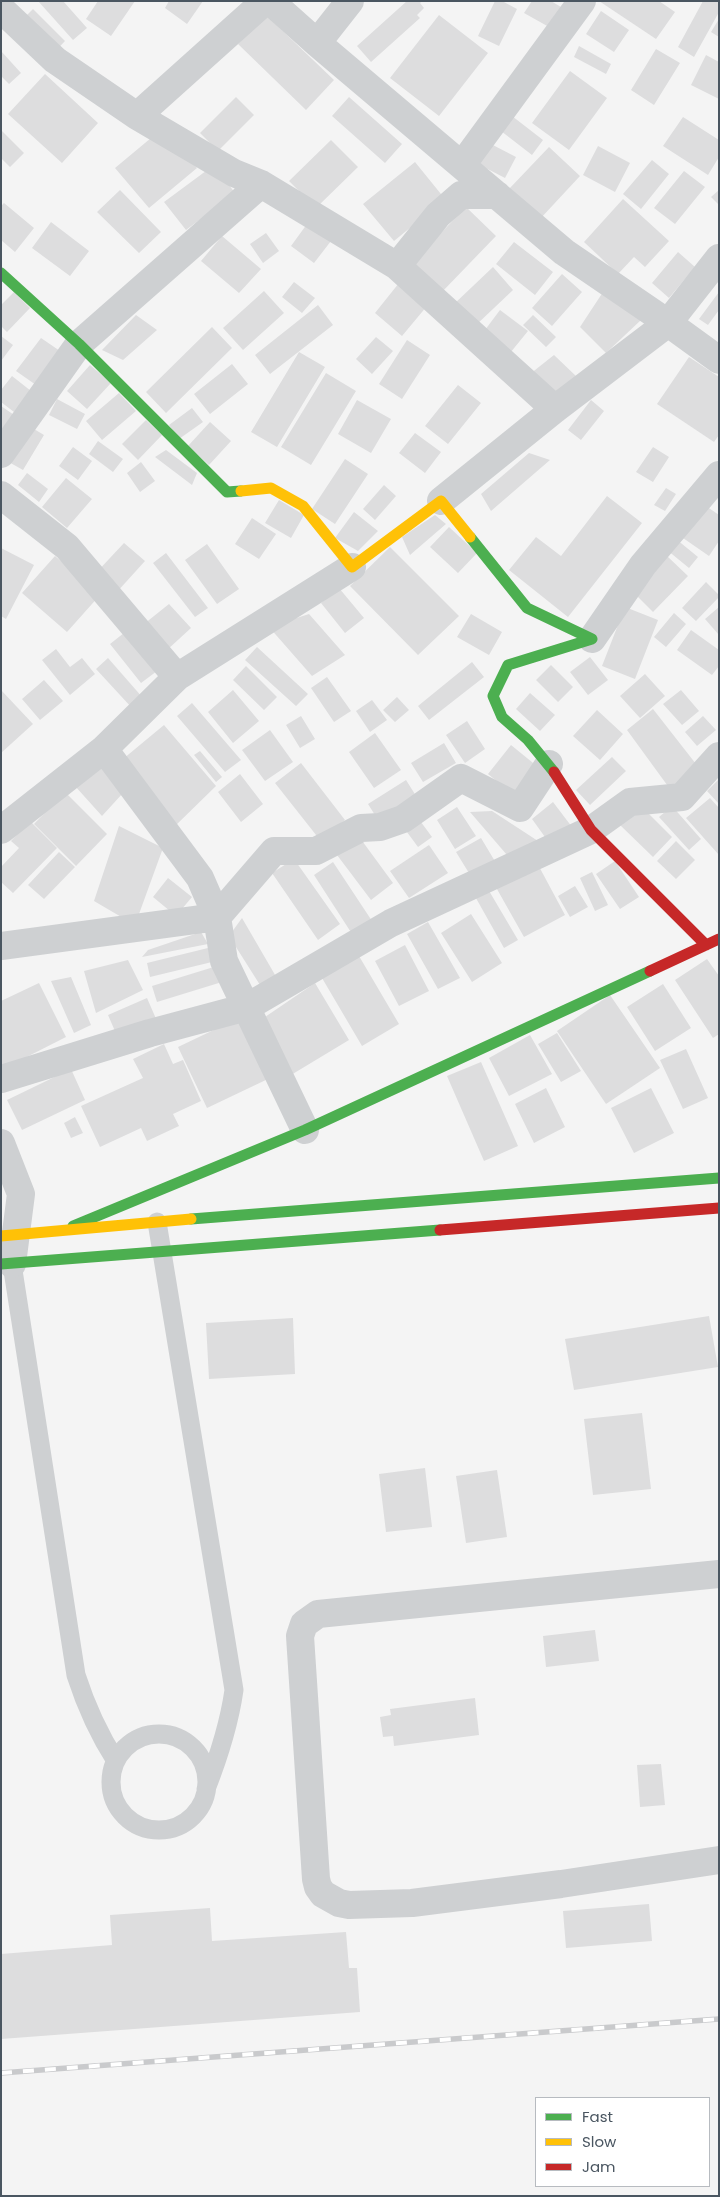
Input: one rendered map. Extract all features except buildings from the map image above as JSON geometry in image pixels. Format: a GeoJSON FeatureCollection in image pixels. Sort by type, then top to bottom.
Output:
{"type":"FeatureCollection","features":[{"type":"Feature","properties":{"kind":"main road"},"geometry":{"type":"LineString","coordinates":[[1,273],[79,344],[227,492],[271,488],[302,506],[352,566],[441,501],[527,608],[592,640]]}},
{"type":"Feature","properties":{"kind":"main road"},"geometry":{"type":"LineString","coordinates":[[592,640],[508,665],[493,696],[502,716],[528,740],[549,764],[590,830],[706,945]]}},
{"type":"Feature","properties":{"kind":"main road"},"geometry":{"type":"LineString","coordinates":[[67,1229],[305,1130],[719,939]]}},
{"type":"Feature","properties":{"kind":"main road"},"geometry":{"type":"LineString","coordinates":[[9,1235],[719,1178]]}},
{"type":"Feature","properties":{"kind":"main road"},"geometry":{"type":"LineString","coordinates":[[7,1264],[719,1208]]}},
{"type":"Feature","properties":{"kind":"street"},"geometry":{"type":"LineString","coordinates":[[137,116],[265,1]]}},
{"type":"Feature","properties":{"kind":"street"},"geometry":{"type":"LineString","coordinates":[[270,1],[317,44],[564,252],[719,360]]}},
{"type":"Feature","properties":{"kind":"street"},"geometry":{"type":"LineString","coordinates":[[317,44],[350,1]]}},
{"type":"Feature","properties":{"kind":"street"},"geometry":{"type":"LineString","coordinates":[[462,165],[582,1]]}},
{"type":"Feature","properties":{"kind":"street"},"geometry":{"type":"LineString","coordinates":[[1,9],[55,60],[137,116],[234,173],[261,184],[397,266],[555,409]]}},
{"type":"Feature","properties":{"kind":"street"},"geometry":{"type":"LineString","coordinates":[[1,454],[79,344],[261,184]]}},
{"type":"Feature","properties":{"kind":"street"},"geometry":{"type":"LineString","coordinates":[[397,266],[438,215],[462,195],[497,195]]}},
{"type":"Feature","properties":{"kind":"street"},"geometry":{"type":"LineString","coordinates":[[441,501],[555,409],[668,323],[719,258]]}},
{"type":"Feature","properties":{"kind":"street"},"geometry":{"type":"LineString","coordinates":[[592,640],[642,565],[719,475]]}},
{"type":"Feature","properties":{"kind":"street"},"geometry":{"type":"LineString","coordinates":[[1,495],[67,548],[177,677]]}},
{"type":"Feature","properties":{"kind":"street"},"geometry":{"type":"LineString","coordinates":[[1,830],[104,749],[177,677],[352,566]]}},
{"type":"Feature","properties":{"kind":"street"},"geometry":{"type":"LineString","coordinates":[[104,749],[200,878],[217,917],[224,961],[305,1130]]}},
{"type":"Feature","properties":{"kind":"street"},"geometry":{"type":"LineString","coordinates":[[1,1079],[150,1033],[247,1007],[392,923],[590,830],[630,802],[682,797],[719,756]]}},
{"type":"Feature","properties":{"kind":"street"},"geometry":{"type":"LineString","coordinates":[[1,946],[217,917],[274,851],[316,851],[361,828],[380,827],[403,819],[461,778],[520,808],[549,764]]}},
{"type":"Feature","properties":{"kind":"street"},"geometry":{"type":"LineString","coordinates":[[1,1143],[21,1194],[9,1235],[7,1264]]}},
{"type":"Feature","properties":{"kind":"street"},"geometry":{"type":"LineString","coordinates":[[719,1574],[318,1614],[304,1624],[300,1636],[316,1879],[318,1887],[330,1899],[349,1905],[412,1903],[561,1884],[719,1860]]}},
{"type":"Feature","properties":{"kind":"lane"},"geometry":{"type":"LineString","coordinates":[[157,1222],[234,1690],[231,1715],[224,1741],[203,1801],[188,1821],[176,1827],[163,1830],[150,1829],[133,1822],[119,1809],[113,1797],[111,1784],[112,1772],[122,1752],[140,1738],[151,1735],[173,1737],[184,1741],[200,1757],[206,1772],[206,1789]]}},
{"type":"Feature","properties":{"kind":"lane"},"geometry":{"type":"LineString","coordinates":[[7,1264],[76,1675],[86,1707],[96,1729],[116,1761]]}},
{"type":"Feature","properties":{"kind":"railway"},"geometry":{"type":"LineString","coordinates":[[1,2073],[719,2019]]}},
{"type":"Feature","properties":{"kind":"traffic: fast"},"geometry":{"type":"LineString","coordinates":[[1,273],[79,344],[227,492],[241,491]]}},
{"type":"Feature","properties":{"kind":"traffic: fast"},"geometry":{"type":"LineString","coordinates":[[470,537],[527,608],[592,639],[508,665],[493,696],[502,717],[528,740],[554,772]]}},
{"type":"Feature","properties":{"kind":"traffic: fast"},"geometry":{"type":"LineString","coordinates":[[73,1226],[305,1130],[650,971]]}},
{"type":"Feature","properties":{"kind":"traffic: fast"},"geometry":{"type":"LineString","coordinates":[[191,1219],[719,1178]]}},
{"type":"Feature","properties":{"kind":"traffic: fast"},"geometry":{"type":"LineString","coordinates":[[1,1264],[440,1230]]}},
{"type":"Feature","properties":{"kind":"traffic: slow"},"geometry":{"type":"LineString","coordinates":[[241,491],[271,488],[303,506],[352,567],[441,501],[470,537]]}},
{"type":"Feature","properties":{"kind":"traffic: slow"},"geometry":{"type":"LineString","coordinates":[[1,1236],[191,1219]]}},
{"type":"Feature","properties":{"kind":"traffic: jam"},"geometry":{"type":"LineString","coordinates":[[554,772],[591,830],[706,945]]}},
{"type":"Feature","properties":{"kind":"traffic: jam"},"geometry":{"type":"LineString","coordinates":[[650,971],[719,939]]}},
{"type":"Feature","properties":{"kind":"traffic: jam"},"geometry":{"type":"LineString","coordinates":[[440,1230],[719,1208]]}}]}
